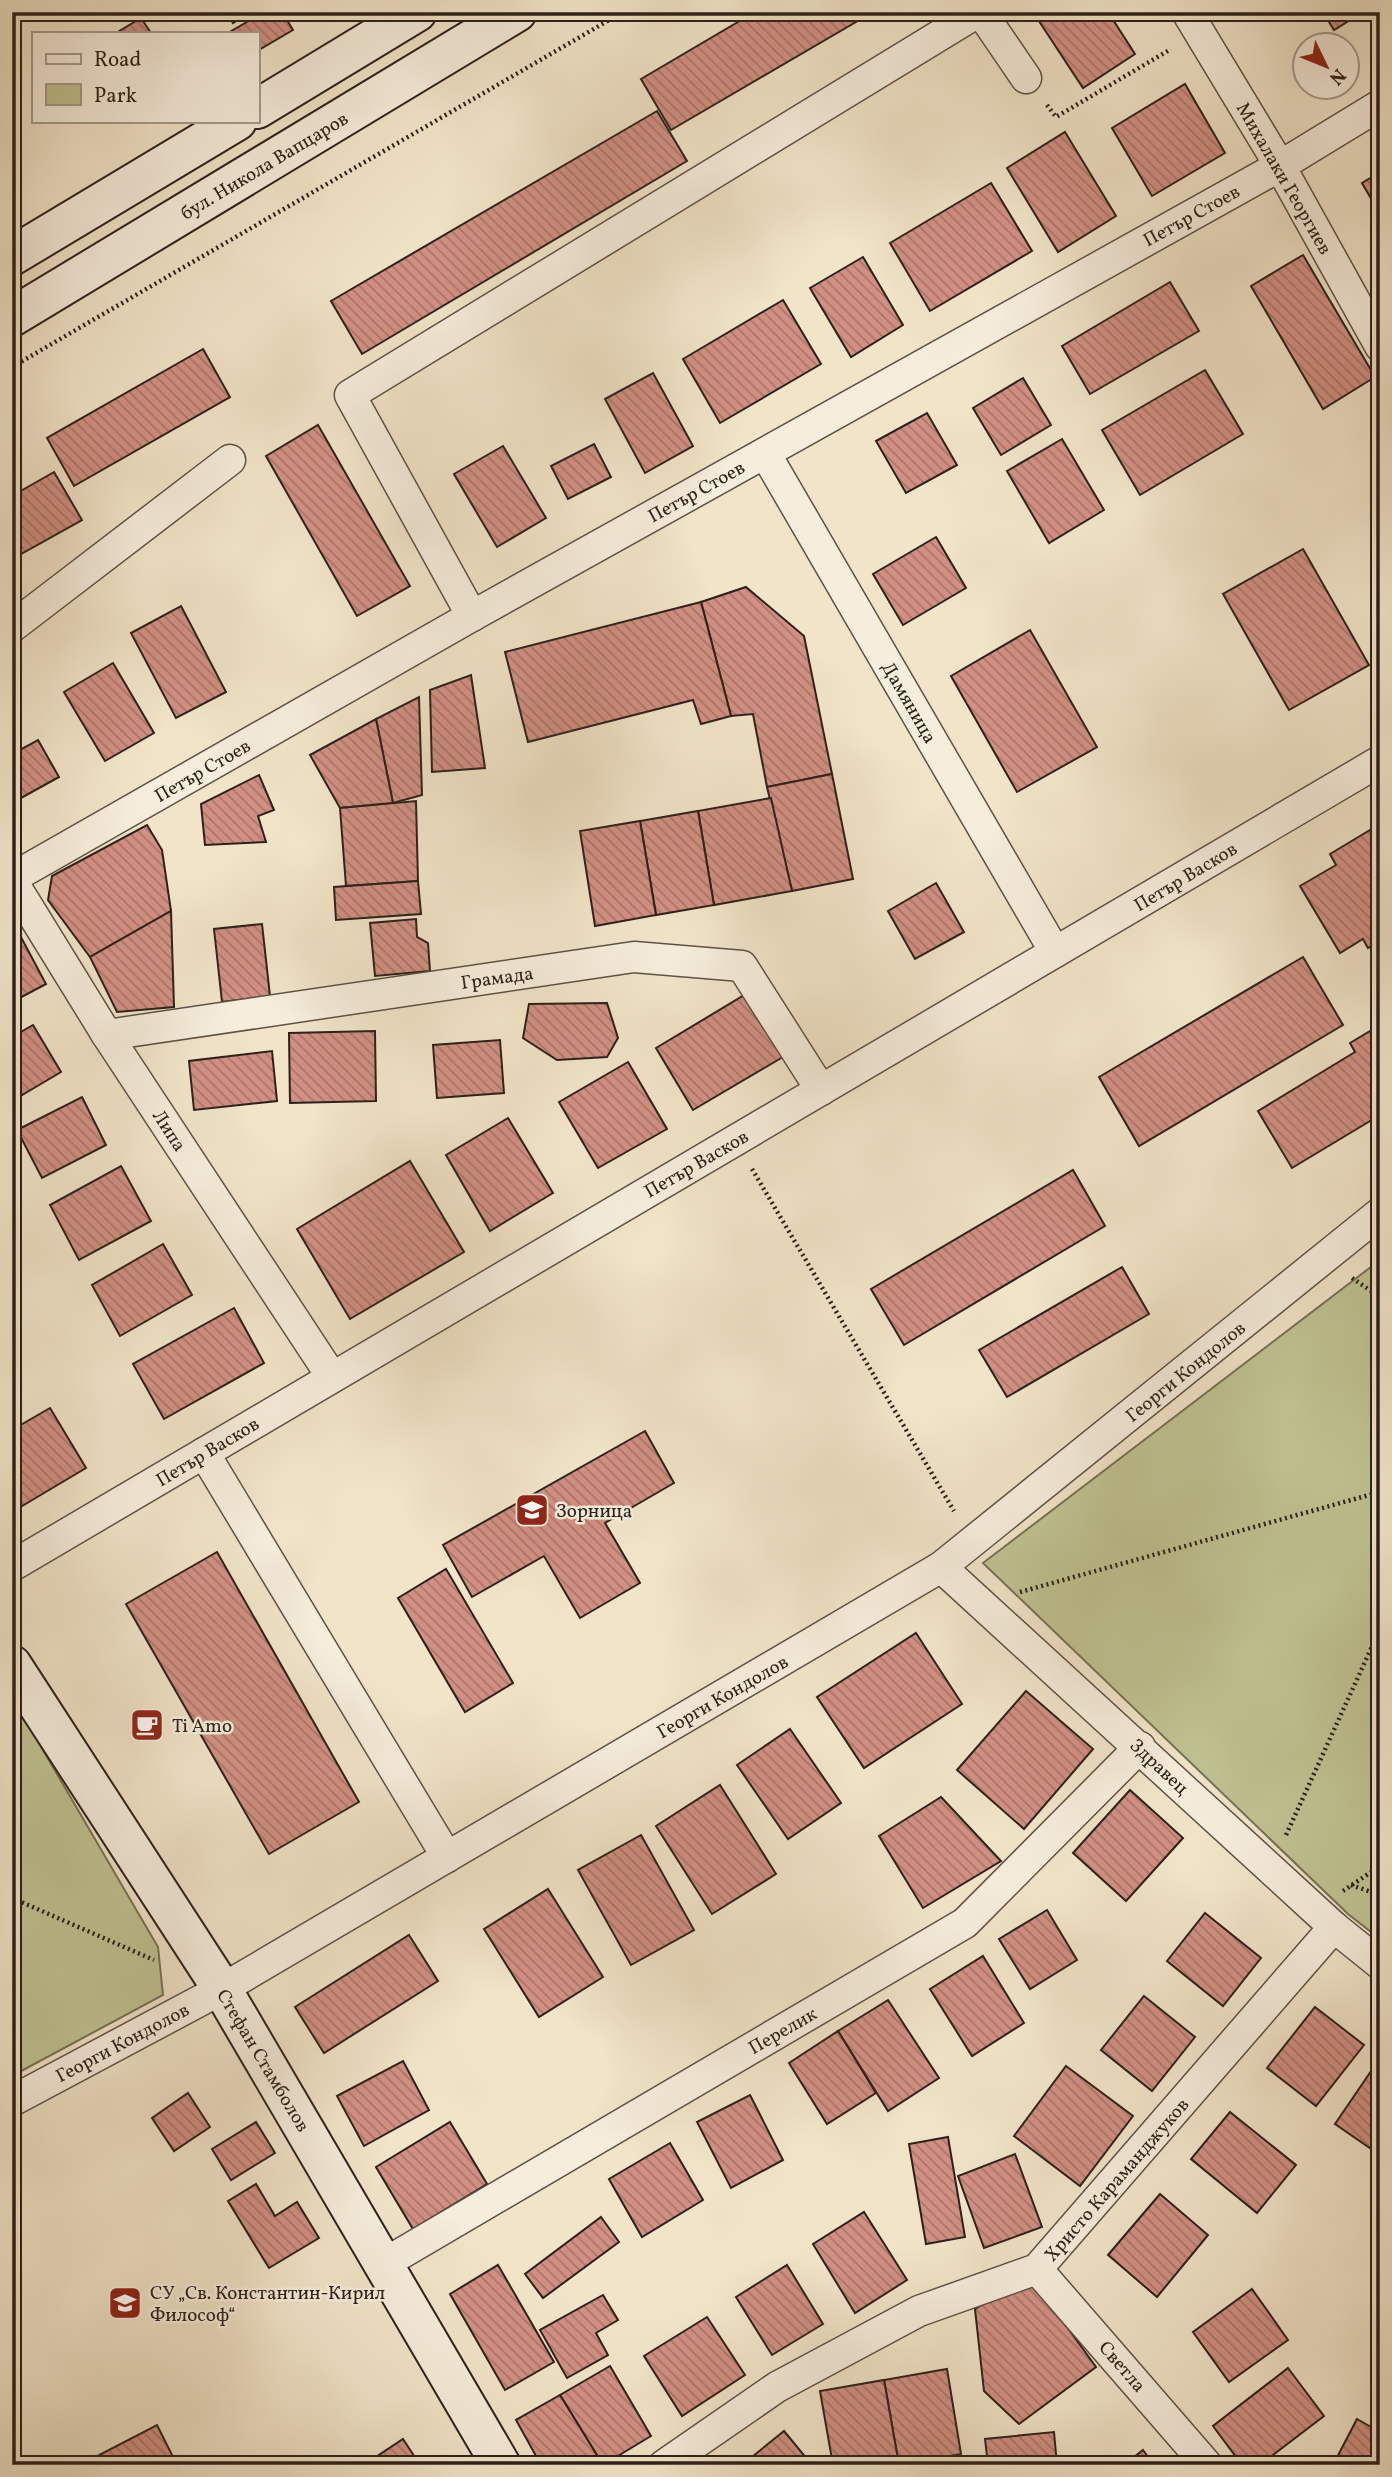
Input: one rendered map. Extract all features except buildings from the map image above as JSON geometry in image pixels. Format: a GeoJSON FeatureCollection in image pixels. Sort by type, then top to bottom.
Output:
{"type":"FeatureCollection","features":[{"type":"Feature","properties":{"kind":"street"},"geometry":{"type":"LineString","coordinates":[[259,107],[417,12]]}},
{"type":"Feature","properties":{"kind":"street","name":"бул. Никола Вапцаров"},"geometry":{"type":"LineString","coordinates":[[12,317],[517,12]]}},
{"type":"Feature","properties":{"kind":"street"},"geometry":{"type":"LineString","coordinates":[[472,617],[350,395],[980,12],[1026,78]]}},
{"type":"Feature","properties":{"kind":"street","name":"Михалаки Георгиев"},"geometry":{"type":"LineString","coordinates":[[1193,23],[1280,166],[1380,346]]}},
{"type":"Feature","properties":{"kind":"street","name":"Петър Стоев"},"geometry":{"type":"LineString","coordinates":[[12,880],[472,617],[1280,166],[1380,104]]}},
{"type":"Feature","properties":{"kind":"street"},"geometry":{"type":"LineString","coordinates":[[12,256],[235,122]]}},
{"type":"Feature","properties":{"kind":"street","name":"Дамяница"},"geometry":{"type":"LineString","coordinates":[[765,453],[1055,952]]}},
{"type":"Feature","properties":{"kind":"street"},"geometry":{"type":"LineString","coordinates":[[12,627],[230,460]]}},
{"type":"Feature","properties":{"kind":"street","name":"Петър Васков"},"geometry":{"type":"LineString","coordinates":[[12,1566],[1380,761]]}},
{"type":"Feature","properties":{"kind":"street","name":"Липа"},"geometry":{"type":"LineString","coordinates":[[12,880],[107,1035],[332,1377]]}},
{"type":"Feature","properties":{"kind":"street","name":"Грамада"},"geometry":{"type":"LineString","coordinates":[[107,1035],[634,957],[742,966],[821,1090]]}},
{"type":"Feature","properties":{"kind":"street","name":"Георги Кондолов"},"geometry":{"type":"LineString","coordinates":[[12,2101],[222,1989],[941,1567],[1380,1213]]}},
{"type":"Feature","properties":{"kind":"street"},"geometry":{"type":"LineString","coordinates":[[204,1453],[447,1857]]}},
{"type":"Feature","properties":{"kind":"street","name":"Здравец"},"geometry":{"type":"LineString","coordinates":[[941,1567],[1334,1927],[1380,1964]]}},
{"type":"Feature","properties":{"kind":"street","name":"Стефан Стамболов"},"geometry":{"type":"LineString","coordinates":[[12,1665],[222,1989],[501,2465]]}},
{"type":"Feature","properties":{"kind":"street","name":"Перелик"},"geometry":{"type":"LineString","coordinates":[[385,2263],[965,1923],[1140,1747]]}},
{"type":"Feature","properties":{"kind":"street","name":"Христо Караманджуков"},"geometry":{"type":"LineString","coordinates":[[664,2465],[777,2387],[919,2311],[1037,2269],[1334,1927]]}},
{"type":"Feature","properties":{"kind":"street","name":"Светла"},"geometry":{"type":"LineString","coordinates":[[1037,2269],[1207,2465]]}},
{"type":"Feature","properties":{"kind":"path"},"geometry":{"type":"LineString","coordinates":[[12,367],[623,12]]}},
{"type":"Feature","properties":{"kind":"path"},"geometry":{"type":"LineString","coordinates":[[1026,78],[1056,117],[1193,23]]}},
{"type":"Feature","properties":{"kind":"path"},"geometry":{"type":"LineString","coordinates":[[735,1140],[973,1542]]}},
{"type":"Feature","properties":{"kind":"path"},"geometry":{"type":"LineString","coordinates":[[981,1603],[1380,1492]]}},
{"type":"Feature","properties":{"kind":"path"},"geometry":{"type":"LineString","coordinates":[[1271,1869],[1380,1629]]}},
{"type":"Feature","properties":{"kind":"path"},"geometry":{"type":"LineString","coordinates":[[1350,1885],[1380,1895]]}},
{"type":"Feature","properties":{"kind":"path"},"geometry":{"type":"LineString","coordinates":[[12,1898],[161,1962]]}},
{"type":"Feature","properties":{"kind":"green space"},"geometry":{"type":"Polygon","coordinates":[[[1380,1260],[1380,1939],[1348,1914],[983,1563],[1380,1260]]]}},
{"type":"Feature","properties":{"kind":"green space"},"geometry":{"type":"Polygon","coordinates":[[[12,1697],[158,1947],[163,1995],[12,2076],[12,1697]]]}},
{"type":"Feature","properties":{"kind":"place","name":"Зорница"},"geometry":{"type":"Point","coordinates":[532,1510]}},
{"type":"Feature","properties":{"kind":"place","name":"Ti Amo"},"geometry":{"type":"Point","coordinates":[147,1725]}},
{"type":"Feature","properties":{"kind":"place","name":"СУ „Св. Константин-Кирил Философ“"},"geometry":{"type":"Point","coordinates":[125,2303]}}]}
